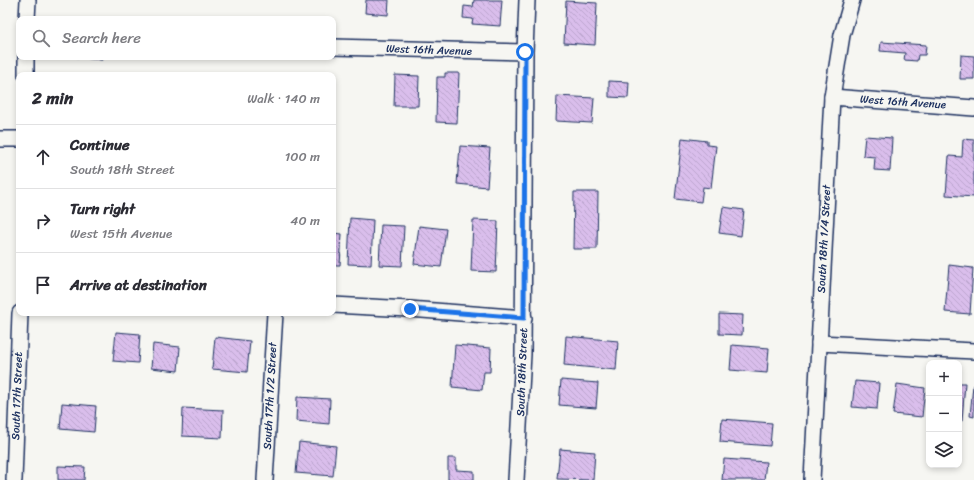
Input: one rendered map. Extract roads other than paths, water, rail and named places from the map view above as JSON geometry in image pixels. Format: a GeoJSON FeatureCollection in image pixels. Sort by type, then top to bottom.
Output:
{"type":"FeatureCollection","features":[{"type":"Feature","properties":{"kind":"street"},"geometry":{"type":"LineString","coordinates":[[28,0],[28,16]]}},
{"type":"Feature","properties":{"kind":"street","name":"South 18th Street"},"geometry":{"type":"LineString","coordinates":[[516,480],[524,318],[526,0]]}},
{"type":"Feature","properties":{"kind":"street","name":"South 18th 1/4 Street"},"geometry":{"type":"LineString","coordinates":[[812,480],[832,97],[842,35],[852,0]]}},
{"type":"Feature","properties":{"kind":"street","name":"West 16th Avenue"},"geometry":{"type":"LineString","coordinates":[[336,47],[525,52]]}},
{"type":"Feature","properties":{"kind":"street"},"geometry":{"type":"LineString","coordinates":[[26,60],[26,72]]}},
{"type":"Feature","properties":{"kind":"street","name":"West 16th Avenue"},"geometry":{"type":"LineString","coordinates":[[832,97],[974,108]]}},
{"type":"Feature","properties":{"kind":"street"},"geometry":{"type":"LineString","coordinates":[[0,139],[16,138]]}},
{"type":"Feature","properties":{"kind":"street"},"geometry":{"type":"LineString","coordinates":[[336,305],[410,309],[524,318]]}},
{"type":"Feature","properties":{"kind":"street","name":"South 17th Street"},"geometry":{"type":"LineString","coordinates":[[14,480],[20,316]]}},
{"type":"Feature","properties":{"kind":"street","name":"South 17th 1/2 Street"},"geometry":{"type":"LineString","coordinates":[[265,480],[275,316]]}},
{"type":"Feature","properties":{"kind":"street"},"geometry":{"type":"LineString","coordinates":[[819,343],[974,351]]}}]}
